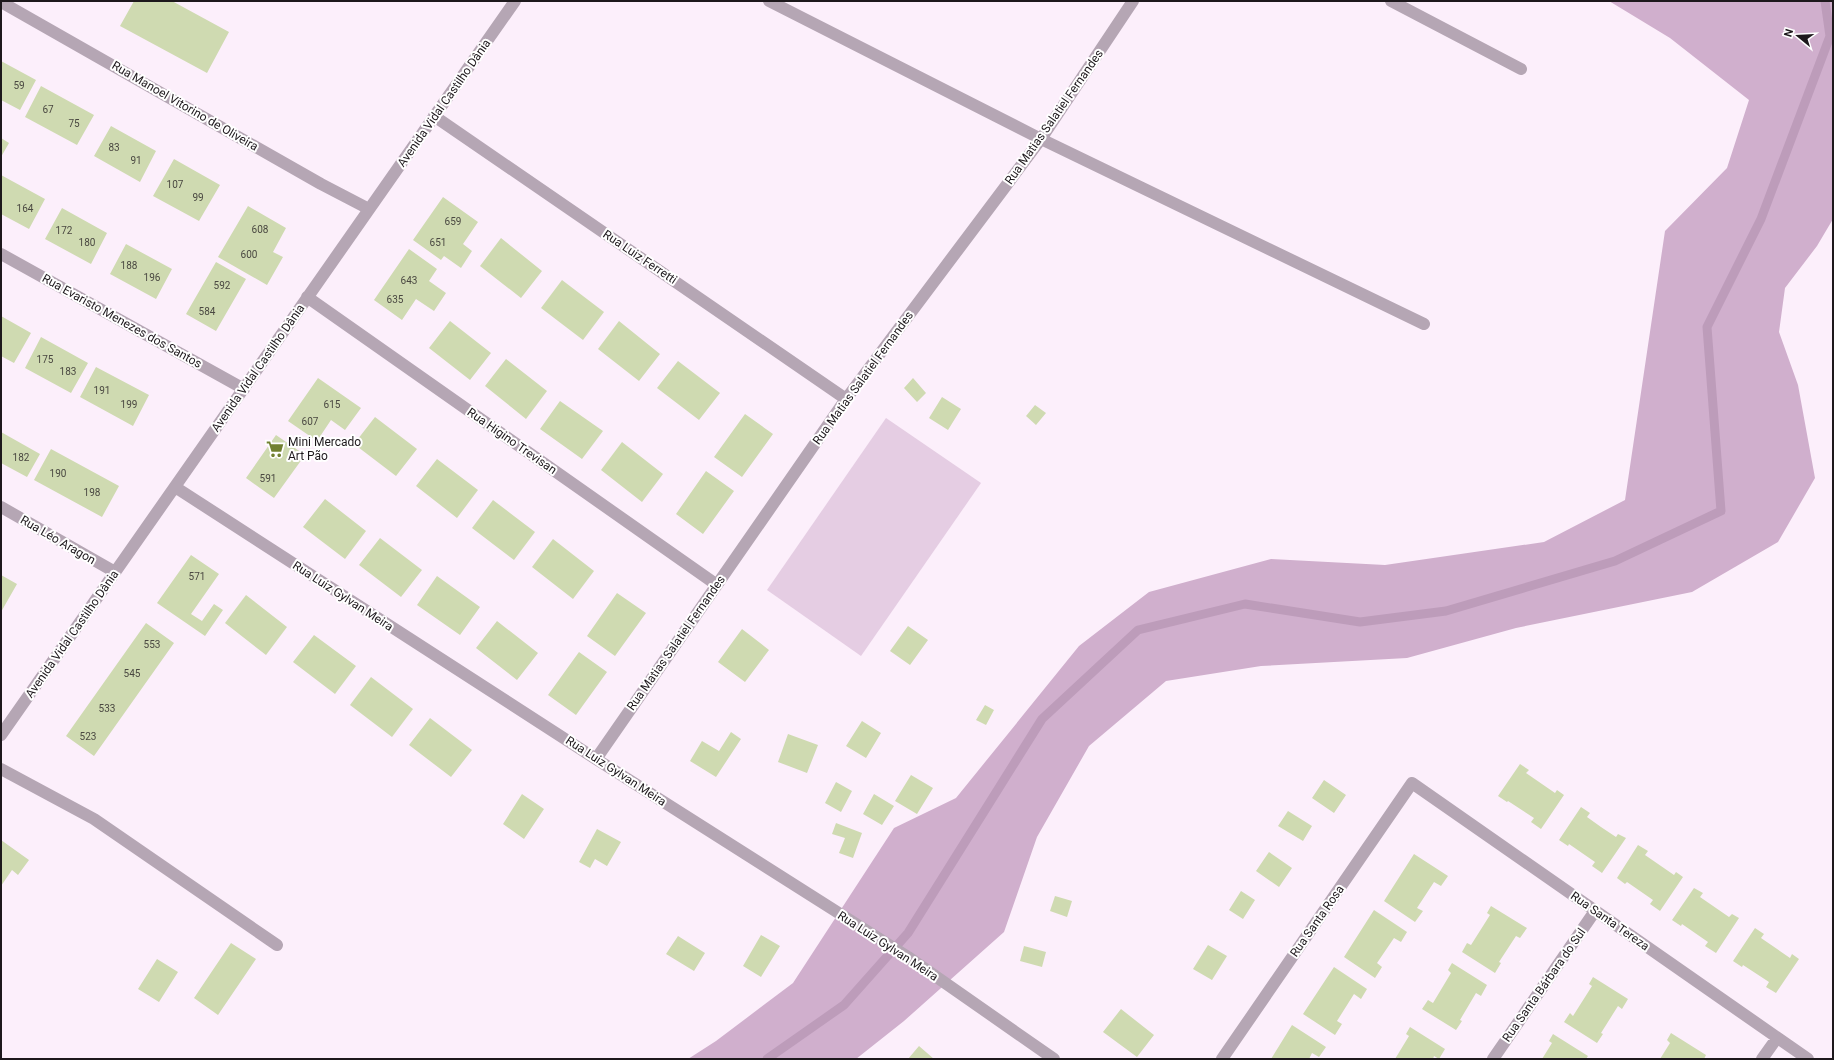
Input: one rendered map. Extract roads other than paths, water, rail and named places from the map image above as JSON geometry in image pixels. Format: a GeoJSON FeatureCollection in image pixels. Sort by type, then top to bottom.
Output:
{"type":"FeatureCollection","features":[{"type":"Feature","properties":{"kind":"street","name":"Avenida Vidal Castilho Dânia"},"geometry":{"type":"LineString","coordinates":[[1,735],[515,1]]}},
{"type":"Feature","properties":{"kind":"street"},"geometry":{"type":"LineString","coordinates":[[769,1],[1041,139],[1424,324]]}},
{"type":"Feature","properties":{"kind":"street","name":"Rua Matias Salatiel Fernandes"},"geometry":{"type":"LineString","coordinates":[[596,759],[846,399],[1041,139],[1133,1]]}},
{"type":"Feature","properties":{"kind":"street"},"geometry":{"type":"LineString","coordinates":[[1391,1],[1521,69]]}},
{"type":"Feature","properties":{"kind":"street","name":"Rua Manoel Vitorino de Oliveira"},"geometry":{"type":"LineString","coordinates":[[1,2],[322,184],[370,209]]}},
{"type":"Feature","properties":{"kind":"street","name":"Rua Luiz Ferretti"},"geometry":{"type":"LineString","coordinates":[[434,116],[846,399]]}},
{"type":"Feature","properties":{"kind":"street","name":"Rua Evaristo Menezes dos Santos"},"geometry":{"type":"LineString","coordinates":[[1,254],[244,388]]}},
{"type":"Feature","properties":{"kind":"street","name":"Rua Higino Trevisan"},"geometry":{"type":"LineString","coordinates":[[308,297],[717,585]]}},
{"type":"Feature","properties":{"kind":"street","name":"Rua Luiz Gylvan Meira"},"geometry":{"type":"LineString","coordinates":[[175,487],[596,759],[908,957],[1054,1059]]}},
{"type":"Feature","properties":{"kind":"street","name":"Rua Léo Aragon"},"geometry":{"type":"LineString","coordinates":[[1,508],[115,572]]}},
{"type":"Feature","properties":{"kind":"street"},"geometry":{"type":"LineString","coordinates":[[1,769],[94,819],[277,945]]}},
{"type":"Feature","properties":{"kind":"street","name":"Rua Santa Tereza"},"geometry":{"type":"LineString","coordinates":[[1412,783],[1808,1059]]}},
{"type":"Feature","properties":{"kind":"street","name":"Rua Santa Rosa"},"geometry":{"type":"LineString","coordinates":[[1222,1059],[1412,783]]}},
{"type":"Feature","properties":{"kind":"street","name":"Rua Santa Bárbara do Sul"},"geometry":{"type":"LineString","coordinates":[[1493,1059],[1595,911]]}},
{"type":"Feature","properties":{"kind":"street"},"geometry":{"type":"LineString","coordinates":[[1762,1059],[1777,1038]]}},
{"type":"Feature","properties":{"kind":"waterway"},"geometry":{"type":"LineString","coordinates":[[767,1059],[844,1005],[908,933],[1042,719],[1138,630],[1245,604],[1360,622],[1446,611],[1615,561],[1721,511],[1707,327],[1761,219],[1830,36],[1825,1]]}},
{"type":"Feature","properties":{"kind":"place","name":"Mini Mercado Art Pão"},"geometry":{"type":"Point","coordinates":[275,449]}}]}
